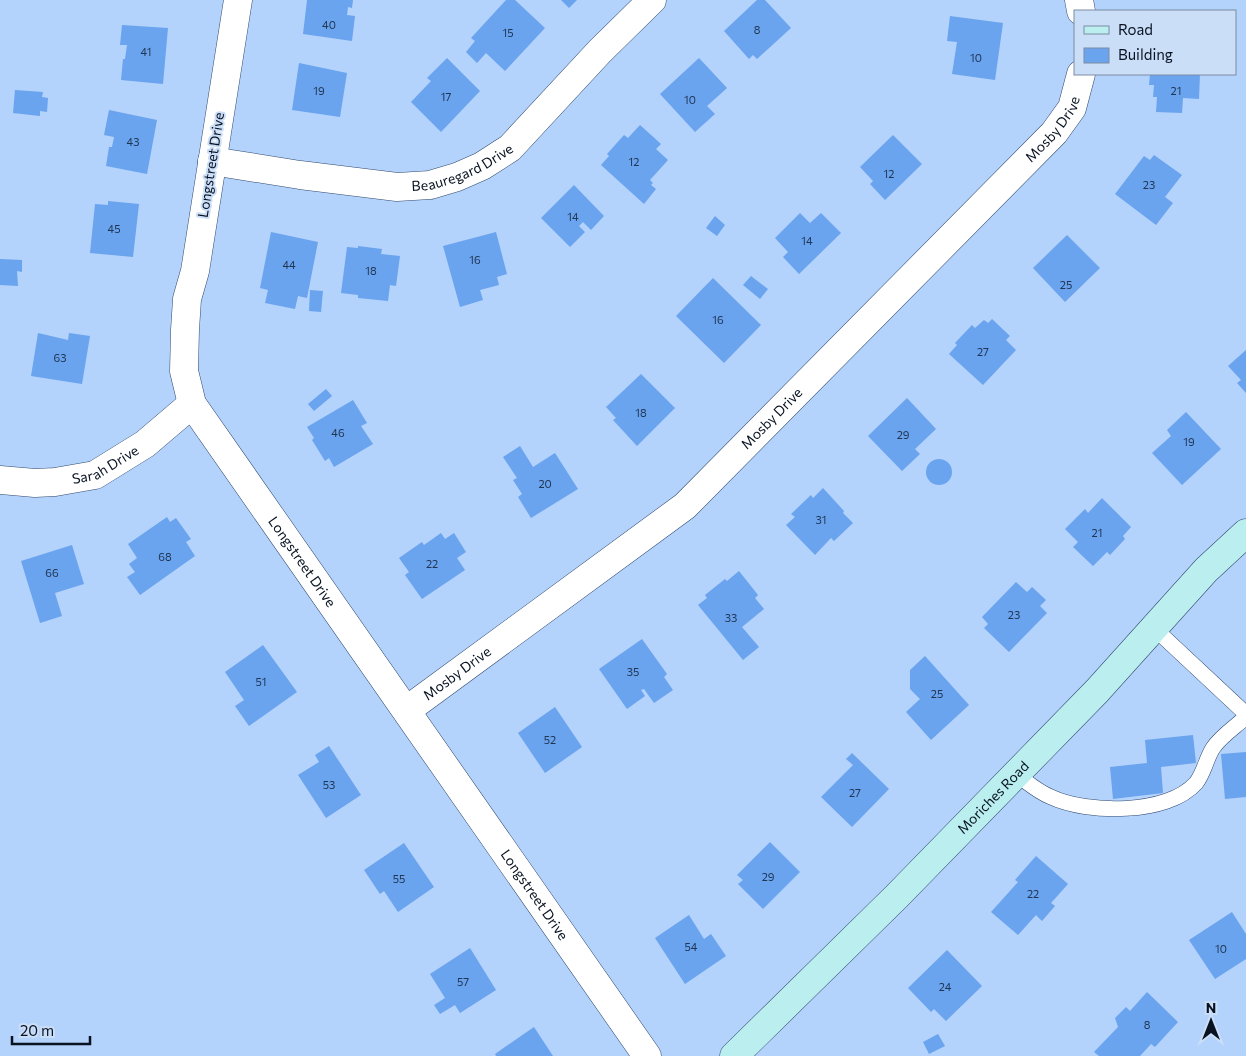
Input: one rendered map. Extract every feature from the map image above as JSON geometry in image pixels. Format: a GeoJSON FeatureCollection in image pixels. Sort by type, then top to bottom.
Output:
{"type":"FeatureCollection","features":[{"type":"Feature","properties":{"kind":"street","name":"Longstreet Drive"},"geometry":{"type":"LineString","coordinates":[[238,0],[195,271],[187,299],[184,371],[192,404],[647,1056]]}},
{"type":"Feature","properties":{"kind":"street","name":"Beauregard Drive"},"geometry":{"type":"LineString","coordinates":[[212,161],[300,176],[397,187],[430,185],[457,177],[482,166],[510,148],[600,51],[652,0]]}},
{"type":"Feature","properties":{"kind":"street","name":"Mosby Drive"},"geometry":{"type":"LineString","coordinates":[[407,710],[684,506],[1054,133],[1072,108],[1081,75]]}},
{"type":"Feature","properties":{"kind":"street","name":"Sarah Drive"},"geometry":{"type":"LineString","coordinates":[[0,480],[35,483],[95,475],[145,444],[192,404]]}},
{"type":"Feature","properties":{"kind":"street","name":"Moriches Road"},"geometry":{"type":"LineString","coordinates":[[734,1056],[897,896],[1097,691],[1206,570],[1246,533]]}},
{"type":"Feature","properties":{"kind":"lane"},"geometry":{"type":"LineString","coordinates":[[1016,774],[1050,797],[1088,807],[1134,807],[1169,801],[1182,795],[1197,782],[1212,749],[1246,715],[1154,628]]}},
{"type":"Feature","properties":{"kind":"building"},"geometry":{"type":"Polygon","coordinates":[[[307,0],[353,0],[352,8],[348,7],[347,15],[355,16],[352,41],[303,34],[307,0]]]}},
{"type":"Feature","properties":{"kind":"building"},"geometry":{"type":"Polygon","coordinates":[[[506,0],[515,0],[545,28],[505,71],[486,53],[477,63],[466,52],[475,41],[471,38],[506,0]]]}},
{"type":"Feature","properties":{"kind":"building"},"geometry":{"type":"Polygon","coordinates":[[[561,0],[577,0],[569,8],[561,0]]]}},
{"type":"Feature","properties":{"kind":"building"},"geometry":{"type":"Polygon","coordinates":[[[757,0],[765,0],[791,28],[757,59],[753,55],[749,59],[724,31],[757,0]]]}},
{"type":"Feature","properties":{"kind":"building"},"geometry":{"type":"Polygon","coordinates":[[[950,16],[1003,23],[995,80],[952,74],[957,42],[947,41],[950,16]]]}},
{"type":"Feature","properties":{"kind":"building"},"geometry":{"type":"Polygon","coordinates":[[[122,25],[168,28],[163,84],[121,80],[123,59],[125,59],[127,45],[120,45],[122,25]]]}},
{"type":"Feature","properties":{"kind":"building"},"geometry":{"type":"Polygon","coordinates":[[[447,58],[480,91],[441,132],[411,102],[431,81],[427,78],[447,58]]]}},
{"type":"Feature","properties":{"kind":"building"},"geometry":{"type":"Polygon","coordinates":[[[699,58],[727,88],[707,106],[715,114],[695,132],[660,94],[699,58]]]}},
{"type":"Feature","properties":{"kind":"building"},"geometry":{"type":"Polygon","coordinates":[[[299,63],[347,73],[340,117],[292,110],[299,63]]]}},
{"type":"Feature","properties":{"kind":"building"},"geometry":{"type":"Polygon","coordinates":[[[1150,75],[1200,75],[1199,99],[1183,98],[1182,113],[1156,112],[1157,97],[1153,97],[1154,85],[1149,85],[1150,75]]]}},
{"type":"Feature","properties":{"kind":"building"},"geometry":{"type":"Polygon","coordinates":[[[15,90],[43,92],[42,97],[48,98],[47,112],[40,111],[40,116],[13,113],[15,90]]]}},
{"type":"Feature","properties":{"kind":"building"},"geometry":{"type":"Polygon","coordinates":[[[109,110],[157,120],[147,174],[106,166],[109,147],[112,147],[114,137],[104,135],[109,110]]]}},
{"type":"Feature","properties":{"kind":"building"},"geometry":{"type":"Polygon","coordinates":[[[640,125],[661,144],[656,149],[668,160],[650,180],[653,183],[651,185],[656,189],[644,204],[601,165],[609,156],[607,154],[624,135],[628,138],[640,125]]]}},
{"type":"Feature","properties":{"kind":"building"},"geometry":{"type":"Polygon","coordinates":[[[893,135],[922,164],[885,200],[870,184],[873,181],[860,167],[893,135]]]}},
{"type":"Feature","properties":{"kind":"building"},"geometry":{"type":"Polygon","coordinates":[[[1154,155],[1182,175],[1165,197],[1173,203],[1156,225],[1115,194],[1144,156],[1150,160],[1154,155]]]}},
{"type":"Feature","properties":{"kind":"building"},"geometry":{"type":"Polygon","coordinates":[[[574,185],[604,216],[591,230],[583,222],[579,226],[585,232],[570,247],[541,218],[574,185]]]}},
{"type":"Feature","properties":{"kind":"building"},"geometry":{"type":"Polygon","coordinates":[[[108,201],[139,204],[133,257],[90,253],[95,204],[108,205],[108,201]]]}},
{"type":"Feature","properties":{"kind":"building"},"geometry":{"type":"Polygon","coordinates":[[[800,213],[810,223],[821,213],[841,233],[799,274],[783,257],[788,252],[775,238],[800,213]]]}},
{"type":"Feature","properties":{"kind":"building"},"geometry":{"type":"Polygon","coordinates":[[[715,216],[725,225],[717,236],[706,228],[715,216]]]}},
{"type":"Feature","properties":{"kind":"building"},"geometry":{"type":"Polygon","coordinates":[[[271,232],[318,242],[307,298],[298,296],[295,309],[265,303],[268,290],[260,288],[271,232]]]}},
{"type":"Feature","properties":{"kind":"building"},"geometry":{"type":"Polygon","coordinates":[[[496,232],[507,274],[497,277],[499,285],[480,290],[483,300],[460,307],[443,246],[496,232]]]}},
{"type":"Feature","properties":{"kind":"building"},"geometry":{"type":"Polygon","coordinates":[[[1067,235],[1100,268],[1065,302],[1033,268],[1067,235]]]}},
{"type":"Feature","properties":{"kind":"building"},"geometry":{"type":"Polygon","coordinates":[[[358,246],[382,249],[381,254],[400,256],[396,286],[390,285],[388,301],[358,298],[358,295],[341,293],[347,247],[358,248],[358,246]]]}},
{"type":"Feature","properties":{"kind":"building"},"geometry":{"type":"Polygon","coordinates":[[[0,259],[22,260],[22,272],[17,271],[18,286],[0,285],[0,259]]]}},
{"type":"Feature","properties":{"kind":"building"},"geometry":{"type":"Polygon","coordinates":[[[751,276],[768,289],[760,299],[743,285],[751,276]]]}},
{"type":"Feature","properties":{"kind":"building"},"geometry":{"type":"Polygon","coordinates":[[[713,278],[761,325],[724,363],[676,316],[713,278]]]}},
{"type":"Feature","properties":{"kind":"building"},"geometry":{"type":"Polygon","coordinates":[[[310,290],[323,291],[321,312],[309,311],[310,290]]]}},
{"type":"Feature","properties":{"kind":"building"},"geometry":{"type":"Polygon","coordinates":[[[992,319],[1010,336],[1006,340],[1016,350],[983,385],[949,354],[957,345],[955,343],[972,325],[975,328],[984,320],[988,323],[992,319]]]}},
{"type":"Feature","properties":{"kind":"building"},"geometry":{"type":"Polygon","coordinates":[[[38,333],[68,340],[69,333],[90,336],[82,384],[31,376],[38,333]]]}},
{"type":"Feature","properties":{"kind":"building"},"geometry":{"type":"Polygon","coordinates":[[[1246,350],[1246,393],[1237,383],[1241,380],[1228,366],[1246,350]]]}},
{"type":"Feature","properties":{"kind":"building"},"geometry":{"type":"Polygon","coordinates":[[[641,374],[675,408],[637,446],[613,420],[616,418],[606,407],[641,374]]]}},
{"type":"Feature","properties":{"kind":"building"},"geometry":{"type":"Polygon","coordinates":[[[326,389],[332,396],[314,411],[308,404],[326,389]]]}},
{"type":"Feature","properties":{"kind":"building"},"geometry":{"type":"Polygon","coordinates":[[[907,398],[936,429],[915,449],[920,454],[902,471],[868,436],[907,398]]]}},
{"type":"Feature","properties":{"kind":"building"},"geometry":{"type":"Polygon","coordinates":[[[353,400],[367,423],[361,426],[373,444],[334,467],[329,458],[325,461],[312,440],[314,438],[307,427],[353,400]]]}},
{"type":"Feature","properties":{"kind":"building"},"geometry":{"type":"Polygon","coordinates":[[[1186,412],[1221,449],[1182,485],[1152,453],[1171,436],[1167,430],[1186,412]]]}},
{"type":"Feature","properties":{"kind":"building"},"geometry":{"type":"Polygon","coordinates":[[[520,446],[533,467],[555,453],[578,489],[531,518],[518,497],[522,494],[513,480],[517,478],[503,457],[520,446]]]}},
{"type":"Feature","properties":{"kind":"building"},"geometry":{"type":"Polygon","coordinates":[[[939,459],[948,463],[952,472],[948,481],[939,485],[930,481],[926,472],[930,463],[939,459]]]}},
{"type":"Feature","properties":{"kind":"building"},"geometry":{"type":"Polygon","coordinates":[[[823,488],[853,523],[834,541],[831,538],[815,555],[786,525],[795,517],[791,514],[811,495],[813,498],[823,488]]]}},
{"type":"Feature","properties":{"kind":"building"},"geometry":{"type":"Polygon","coordinates":[[[1102,498],[1131,527],[1123,536],[1125,539],[1110,555],[1107,552],[1093,566],[1073,547],[1078,542],[1065,529],[1085,509],[1088,513],[1102,498]]]}},
{"type":"Feature","properties":{"kind":"building"},"geometry":{"type":"Polygon","coordinates":[[[167,517],[170,522],[176,518],[191,539],[186,542],[195,556],[140,595],[127,577],[135,572],[129,564],[137,558],[128,544],[167,517]]]}},
{"type":"Feature","properties":{"kind":"building"},"geometry":{"type":"Polygon","coordinates":[[[441,533],[445,539],[454,533],[466,552],[457,558],[465,570],[422,599],[405,575],[409,572],[399,558],[422,542],[424,545],[441,533]]]}},
{"type":"Feature","properties":{"kind":"building"},"geometry":{"type":"Polygon","coordinates":[[[72,545],[84,584],[55,593],[62,616],[40,623],[21,561],[72,545]]]}},
{"type":"Feature","properties":{"kind":"building"},"geometry":{"type":"Polygon","coordinates":[[[739,571],[758,595],[755,598],[764,609],[742,627],[759,647],[743,660],[698,605],[707,598],[705,595],[725,579],[727,581],[739,571]]]}},
{"type":"Feature","properties":{"kind":"building"},"geometry":{"type":"Polygon","coordinates":[[[1016,582],[1027,592],[1032,587],[1046,600],[1040,606],[1047,613],[1009,652],[984,628],[988,624],[982,617],[1016,582]]]}},
{"type":"Feature","properties":{"kind":"building"},"geometry":{"type":"Polygon","coordinates":[[[642,639],[667,674],[664,677],[673,690],[654,703],[644,689],[641,690],[645,696],[627,709],[599,669],[642,639]]]}},
{"type":"Feature","properties":{"kind":"building"},"geometry":{"type":"Polygon","coordinates":[[[263,645],[297,692],[249,726],[235,706],[244,700],[225,672],[263,645]]]}},
{"type":"Feature","properties":{"kind":"building"},"geometry":{"type":"Polygon","coordinates":[[[925,656],[969,705],[931,740],[906,712],[920,699],[910,689],[910,670],[925,656]]]}},
{"type":"Feature","properties":{"kind":"building"},"geometry":{"type":"Polygon","coordinates":[[[555,707],[582,747],[545,773],[518,733],[555,707]]]}},
{"type":"Feature","properties":{"kind":"building"},"geometry":{"type":"Polygon","coordinates":[[[1193,735],[1196,763],[1161,767],[1163,793],[1113,799],[1110,767],[1147,763],[1145,740],[1193,735]]]}},
{"type":"Feature","properties":{"kind":"building"},"geometry":{"type":"Polygon","coordinates":[[[329,746],[361,795],[326,818],[298,775],[319,762],[315,755],[329,746]]]}},
{"type":"Feature","properties":{"kind":"building"},"geometry":{"type":"Polygon","coordinates":[[[1246,752],[1246,797],[1225,799],[1221,754],[1246,752]]]}},
{"type":"Feature","properties":{"kind":"building"},"geometry":{"type":"Polygon","coordinates":[[[852,753],[889,789],[852,827],[821,797],[853,765],[846,759],[852,753]]]}},
{"type":"Feature","properties":{"kind":"building"},"geometry":{"type":"Polygon","coordinates":[[[770,842],[800,872],[763,909],[738,884],[743,880],[737,875],[770,842]]]}},
{"type":"Feature","properties":{"kind":"building"},"geometry":{"type":"Polygon","coordinates":[[[404,843],[434,887],[398,912],[384,891],[380,894],[364,870],[404,843]]]}},
{"type":"Feature","properties":{"kind":"building"},"geometry":{"type":"Polygon","coordinates":[[[1036,856],[1068,884],[1051,903],[1055,906],[1042,921],[1036,915],[1018,935],[991,912],[1018,882],[1015,880],[1036,856]]]}},
{"type":"Feature","properties":{"kind":"building"},"geometry":{"type":"Polygon","coordinates":[[[1232,912],[1246,934],[1246,959],[1215,979],[1189,940],[1232,912]]]}},
{"type":"Feature","properties":{"kind":"building"},"geometry":{"type":"Polygon","coordinates":[[[689,915],[704,939],[711,934],[726,956],[685,984],[655,938],[689,915]]]}},
{"type":"Feature","properties":{"kind":"building"},"geometry":{"type":"Polygon","coordinates":[[[470,948],[496,990],[460,1013],[455,1005],[440,1014],[434,1005],[445,998],[430,974],[470,948]]]}},
{"type":"Feature","properties":{"kind":"building"},"geometry":{"type":"Polygon","coordinates":[[[947,950],[982,986],[946,1021],[934,1009],[931,1012],[908,988],[947,950]]]}},
{"type":"Feature","properties":{"kind":"building"},"geometry":{"type":"Polygon","coordinates":[[[1147,992],[1178,1022],[1155,1047],[1151,1044],[1140,1056],[1099,1056],[1094,1052],[1118,1027],[1115,1018],[1126,1007],[1130,1011],[1147,992]]]}},
{"type":"Feature","properties":{"kind":"building"},"geometry":{"type":"Polygon","coordinates":[[[534,1027],[553,1056],[496,1056],[495,1054],[534,1027]]]}},
{"type":"Feature","properties":{"kind":"building"},"geometry":{"type":"Polygon","coordinates":[[[938,1034],[945,1046],[929,1054],[923,1042],[938,1034]]]}}]}
